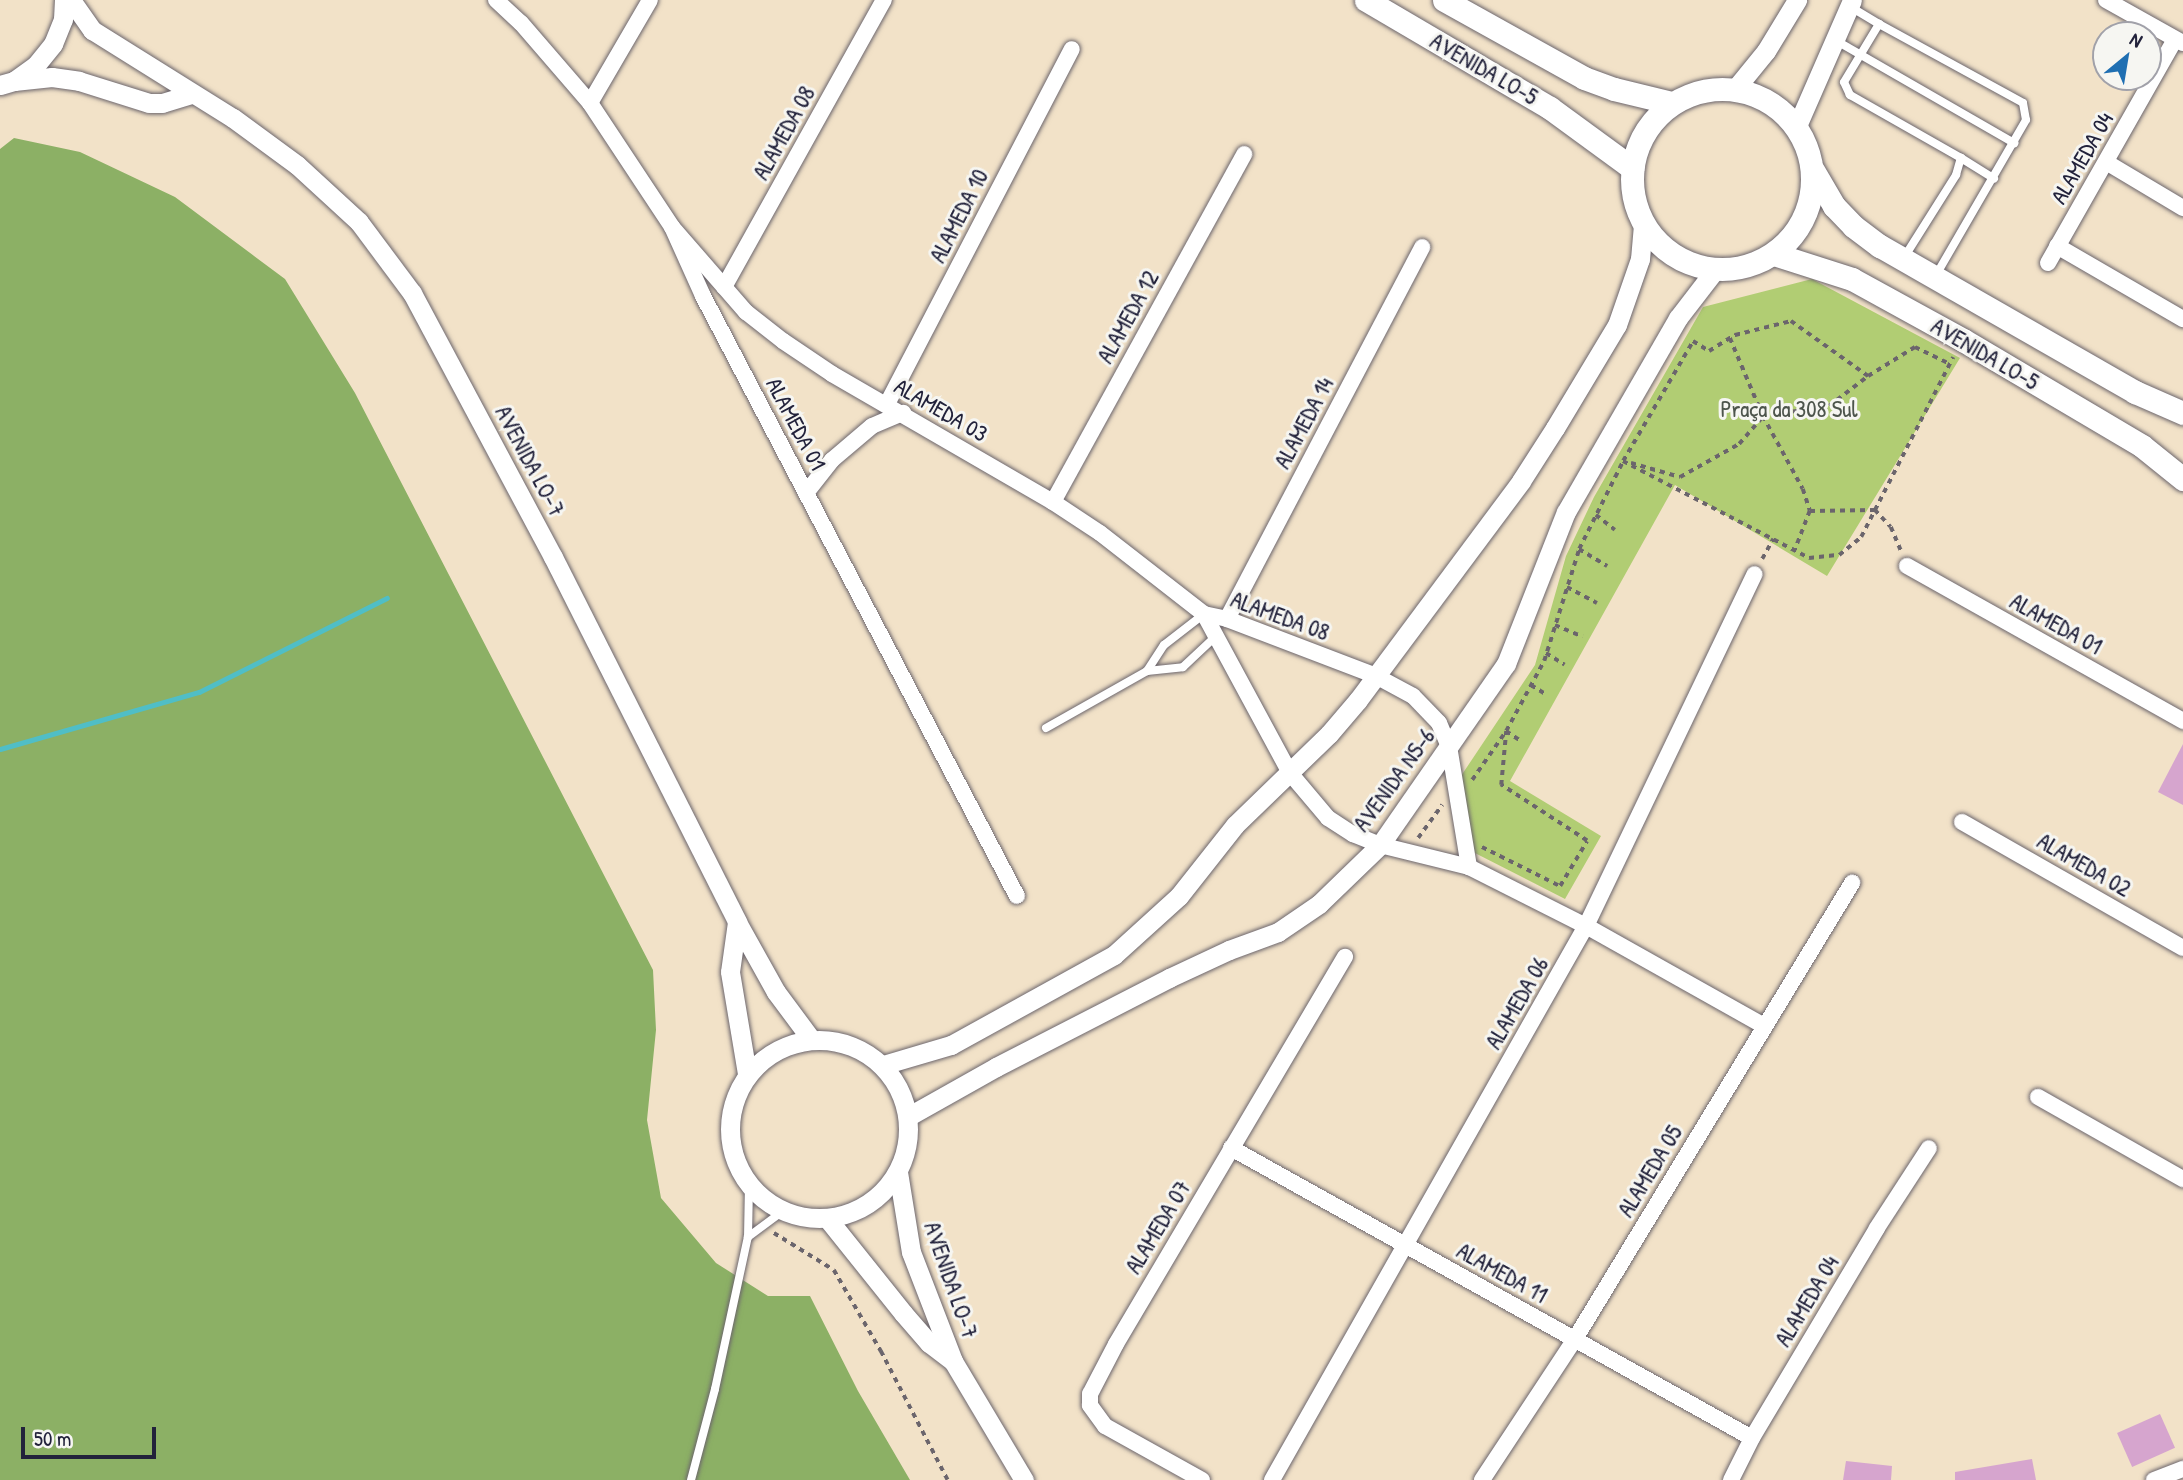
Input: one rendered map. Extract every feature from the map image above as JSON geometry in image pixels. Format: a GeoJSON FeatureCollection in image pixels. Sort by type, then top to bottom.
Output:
{"type":"FeatureCollection","features":[{"type":"Feature","properties":{"kind":"main road","name":"AVENIDA LO-5"},"geometry":{"type":"LineString","coordinates":[[1366,0],[1550,108],[1632,168]]}},
{"type":"Feature","properties":{"kind":"main road","name":"AVENIDA LO-5"},"geometry":{"type":"LineString","coordinates":[[1444,0],[1584,78],[1614,89],[1672,103]]}},
{"type":"Feature","properties":{"kind":"main road"},"geometry":{"type":"LineString","coordinates":[[1735,89],[1759,96],[1780,108],[1797,127],[1808,147],[1813,170],[1811,202],[1798,232],[1774,254],[1756,264],[1715,270],[1678,257],[1661,246],[1643,223],[1633,196],[1632,168],[1639,142],[1653,120],[1672,103],[1702,90],[1735,89]]}},
{"type":"Feature","properties":{"kind":"main road","name":"AVENIDA LO-5"},"geometry":{"type":"LineString","coordinates":[[1813,170],[1834,206],[1853,226],[1904,259],[2135,392],[2183,413]]}},
{"type":"Feature","properties":{"kind":"main road","name":"AVENIDA LO-5"},"geometry":{"type":"LineString","coordinates":[[1774,254],[1852,279],[1963,340],[2142,446],[2183,479]]}},
{"type":"Feature","properties":{"kind":"street"},"geometry":{"type":"LineString","coordinates":[[7,83],[36,65],[53,44],[63,19],[64,0]]}},
{"type":"Feature","properties":{"kind":"street","name":"AVENIDA LO-7"},"geometry":{"type":"LineString","coordinates":[[71,0],[92,30],[233,118],[298,165],[359,222],[412,293],[553,557],[737,922],[776,992],[811,1039]]}},
{"type":"Feature","properties":{"kind":"street","name":"ALAMEDA 01"},"geometry":{"type":"LineString","coordinates":[[496,0],[521,23],[590,103],[672,228],[703,296],[1017,896]]}},
{"type":"Feature","properties":{"kind":"street"},"geometry":{"type":"LineString","coordinates":[[590,103],[650,0]]}},
{"type":"Feature","properties":{"kind":"street","name":"ALAMEDA 08"},"geometry":{"type":"LineString","coordinates":[[724,288],[884,0]]}},
{"type":"Feature","properties":{"kind":"street"},"geometry":{"type":"LineString","coordinates":[[1735,89],[1766,51],[1797,0]]}},
{"type":"Feature","properties":{"kind":"street"},"geometry":{"type":"LineString","coordinates":[[2106,0],[2179,41]]}},
{"type":"Feature","properties":{"kind":"street"},"geometry":{"type":"LineString","coordinates":[[1797,127],[1850,3]]}},
{"type":"Feature","properties":{"kind":"street","name":"ALAMEDA 04"},"geometry":{"type":"LineString","coordinates":[[2048,263],[2179,41]]}},
{"type":"Feature","properties":{"kind":"street","name":"ALAMEDA 10"},"geometry":{"type":"LineString","coordinates":[[887,404],[1072,49]]}},
{"type":"Feature","properties":{"kind":"street"},"geometry":{"type":"LineString","coordinates":[[7,83],[52,77],[79,81],[149,103],[162,103],[191,94]]}},
{"type":"Feature","properties":{"kind":"street","name":"ALAMEDA 12"},"geometry":{"type":"LineString","coordinates":[[1053,502],[1244,154]]}},
{"type":"Feature","properties":{"kind":"street"},"geometry":{"type":"LineString","coordinates":[[2106,162],[2183,208]]}},
{"type":"Feature","properties":{"kind":"street"},"geometry":{"type":"LineString","coordinates":[[883,1065],[951,1045],[1114,955],[1179,895],[1235,825],[1290,774],[1358,700],[1521,481],[1617,325],[1640,259],[1643,223]]}},
{"type":"Feature","properties":{"kind":"street","name":"ALAMEDA 03"},"geometry":{"type":"LineString","coordinates":[[672,228],[747,312],[783,341],[832,374],[903,412],[1053,502],[1100,533],[1204,614]]}},
{"type":"Feature","properties":{"kind":"street"},"geometry":{"type":"LineString","coordinates":[[2057,246],[2183,319]]}},
{"type":"Feature","properties":{"kind":"street","name":"ALAMEDA 14"},"geometry":{"type":"LineString","coordinates":[[1227,619],[1422,247]]}},
{"type":"Feature","properties":{"kind":"street","name":"AVENIDA NS-6"},"geometry":{"type":"LineString","coordinates":[[909,1116],[1006,1062],[1169,978],[1229,950],[1278,932],[1319,904],[1380,845],[1511,654],[1566,512],[1678,318],[1715,270]]}},
{"type":"Feature","properties":{"kind":"street"},"geometry":{"type":"LineString","coordinates":[[806,493],[841,453],[872,426],[903,412]]}},
{"type":"Feature","properties":{"kind":"street","name":"ALAMEDA 01"},"geometry":{"type":"LineString","coordinates":[[1907,566],[2183,722]]}},
{"type":"Feature","properties":{"kind":"street","name":"ALAMEDA 06"},"geometry":{"type":"LineString","coordinates":[[1272,1480],[1586,926],[1755,574]]}},
{"type":"Feature","properties":{"kind":"street","name":"ALAMEDA 08"},"geometry":{"type":"LineString","coordinates":[[1204,614],[1227,619],[1374,675],[1413,696],[1428,709],[1439,723],[1462,786],[1469,867]]}},
{"type":"Feature","properties":{"kind":"street","name":"ALAMEDA 08"},"geometry":{"type":"LineString","coordinates":[[1204,614],[1290,774],[1328,818],[1353,834],[1380,845],[1469,867],[1586,926],[1764,1026]]}},
{"type":"Feature","properties":{"kind":"street","name":"ALAMEDA 02"},"geometry":{"type":"LineString","coordinates":[[1962,822],[2183,948]]}},
{"type":"Feature","properties":{"kind":"street","name":"ALAMEDA 05"},"geometry":{"type":"LineString","coordinates":[[1483,1480],[1575,1339],[1852,883]]}},
{"type":"Feature","properties":{"kind":"street"},"geometry":{"type":"LineString","coordinates":[[737,922],[730,972],[747,1074]]}},
{"type":"Feature","properties":{"kind":"street","name":"ALAMEDA 07"},"geometry":{"type":"LineString","coordinates":[[1202,1480],[1105,1426],[1090,1405],[1090,1394],[1116,1344],[1345,957]]}},
{"type":"Feature","properties":{"kind":"street"},"geometry":{"type":"LineString","coordinates":[[811,1039],[850,1044],[883,1065],[900,1089],[909,1116],[908,1145],[898,1172],[886,1190],[869,1204],[849,1214],[827,1218],[798,1216],[783,1211],[749,1184],[734,1158],[729,1129],[733,1100],[747,1074],[764,1057],[786,1045],[811,1039]]}},
{"type":"Feature","properties":{"kind":"street"},"geometry":{"type":"LineString","coordinates":[[2038,1097],[2183,1179]]}},
{"type":"Feature","properties":{"kind":"street","name":"ALAMEDA 11"},"geometry":{"type":"LineString","coordinates":[[1231,1148],[1752,1438]]}},
{"type":"Feature","properties":{"kind":"street","name":"ALAMEDA 04"},"geometry":{"type":"LineString","coordinates":[[1731,1480],[1752,1438],[1928,1148]]}},
{"type":"Feature","properties":{"kind":"street","name":"AVENIDA LO-7"},"geometry":{"type":"LineString","coordinates":[[898,1172],[911,1252],[953,1361],[1024,1480]]}},
{"type":"Feature","properties":{"kind":"street","name":"AVENIDA LO-7"},"geometry":{"type":"LineString","coordinates":[[827,1218],[929,1343],[953,1361]]}},
{"type":"Feature","properties":{"kind":"street"},"geometry":{"type":"LineString","coordinates":[[2154,1480],[2183,1469]]}},
{"type":"Feature","properties":{"kind":"lane"},"geometry":{"type":"LineString","coordinates":[[1850,3],[1880,24],[2023,103],[2026,120],[1936,277]]}},
{"type":"Feature","properties":{"kind":"lane"},"geometry":{"type":"LineString","coordinates":[[1880,24],[1844,82],[1850,94],[1994,179]]}},
{"type":"Feature","properties":{"kind":"lane"},"geometry":{"type":"LineString","coordinates":[[1833,39],[2014,143]]}},
{"type":"Feature","properties":{"kind":"lane"},"geometry":{"type":"LineString","coordinates":[[1904,259],[1956,175],[1961,158]]}},
{"type":"Feature","properties":{"kind":"lane"},"geometry":{"type":"LineString","coordinates":[[1147,671],[1164,645],[1204,614]]}},
{"type":"Feature","properties":{"kind":"lane"},"geometry":{"type":"LineString","coordinates":[[1046,727],[1147,671],[1183,667],[1215,637]]}},
{"type":"Feature","properties":{"kind":"lane"},"geometry":{"type":"LineString","coordinates":[[691,1480],[715,1389],[748,1237],[749,1184]]}},
{"type":"Feature","properties":{"kind":"lane"},"geometry":{"type":"LineString","coordinates":[[748,1237],[783,1211]]}},
{"type":"Feature","properties":{"kind":"path"},"geometry":{"type":"LineString","coordinates":[[1408,852],[1506,731],[1546,653],[1579,549],[1623,461],[1693,341],[1709,351],[1730,338],[1791,321],[1868,376]]}},
{"type":"Feature","properties":{"kind":"path"},"geometry":{"type":"LineString","coordinates":[[1730,338],[1763,416],[1803,489],[1810,511],[1794,550]]}},
{"type":"Feature","properties":{"kind":"path"},"geometry":{"type":"LineString","coordinates":[[1623,461],[1809,558],[1839,555],[1861,537],[1963,340]]}},
{"type":"Feature","properties":{"kind":"path"},"geometry":{"type":"LineString","coordinates":[[1623,461],[1679,477],[1739,444],[1763,416],[1829,406],[1868,376],[1915,347],[1950,364]]}},
{"type":"Feature","properties":{"kind":"path"},"geometry":{"type":"LineString","coordinates":[[1810,511],[1875,510],[1891,527],[1907,566]]}},
{"type":"Feature","properties":{"kind":"path"},"geometry":{"type":"LineString","coordinates":[[1596,515],[1615,530]]}},
{"type":"Feature","properties":{"kind":"path"},"geometry":{"type":"LineString","coordinates":[[1755,574],[1773,539]]}},
{"type":"Feature","properties":{"kind":"path"},"geometry":{"type":"LineString","coordinates":[[1579,549],[1607,566]]}},
{"type":"Feature","properties":{"kind":"path"},"geometry":{"type":"LineString","coordinates":[[1567,586],[1597,603]]}},
{"type":"Feature","properties":{"kind":"path"},"geometry":{"type":"LineString","coordinates":[[1555,625],[1583,637]]}},
{"type":"Feature","properties":{"kind":"path"},"geometry":{"type":"LineString","coordinates":[[1546,653],[1565,665]]}},
{"type":"Feature","properties":{"kind":"path"},"geometry":{"type":"LineString","coordinates":[[1531,685],[1546,695]]}},
{"type":"Feature","properties":{"kind":"path"},"geometry":{"type":"LineString","coordinates":[[1506,731],[1521,741]]}},
{"type":"Feature","properties":{"kind":"path"},"geometry":{"type":"LineString","coordinates":[[1479,834],[1482,847],[1560,886],[1587,841],[1501,785],[1506,731]]}},
{"type":"Feature","properties":{"kind":"path"},"geometry":{"type":"LineString","coordinates":[[763,1225],[834,1270],[881,1351],[948,1480]]}},
{"type":"Feature","properties":{"kind":"green space"},"geometry":{"type":"Polygon","coordinates":[[[14,138],[80,152],[175,197],[285,279],[355,393],[653,970],[656,1030],[647,1120],[661,1198],[716,1263],[768,1296],[810,1296],[858,1391],[910,1480],[0,1480],[0,149],[14,138]]]}},
{"type":"Feature","properties":{"kind":"green space","name":"Praça da 308 Sul"},"geometry":{"type":"Polygon","coordinates":[[[1812,279],[1960,358],[1827,576],[1675,485],[1510,781],[1601,836],[1565,899],[1469,850],[1459,779],[1535,665],[1566,556],[1594,497],[1703,307],[1812,279]]]}},
{"type":"Feature","properties":{"kind":"building"},"geometry":{"type":"Polygon","coordinates":[[[2183,744],[2183,805],[2158,792],[2183,744]]]}},
{"type":"Feature","properties":{"kind":"building"},"geometry":{"type":"Polygon","coordinates":[[[2160,1414],[2175,1448],[2132,1467],[2117,1433],[2160,1414]]]}},
{"type":"Feature","properties":{"kind":"building"},"geometry":{"type":"Polygon","coordinates":[[[2032,1459],[2036,1480],[1955,1480],[1955,1472],[2032,1459]]]}},
{"type":"Feature","properties":{"kind":"building"},"geometry":{"type":"Polygon","coordinates":[[[1846,1461],[1892,1466],[1891,1480],[1843,1480],[1846,1461]]]}},
{"type":"Feature","properties":{"kind":"waterway"},"geometry":{"type":"LineString","coordinates":[[0,749],[199,692],[387,598]]}}]}
